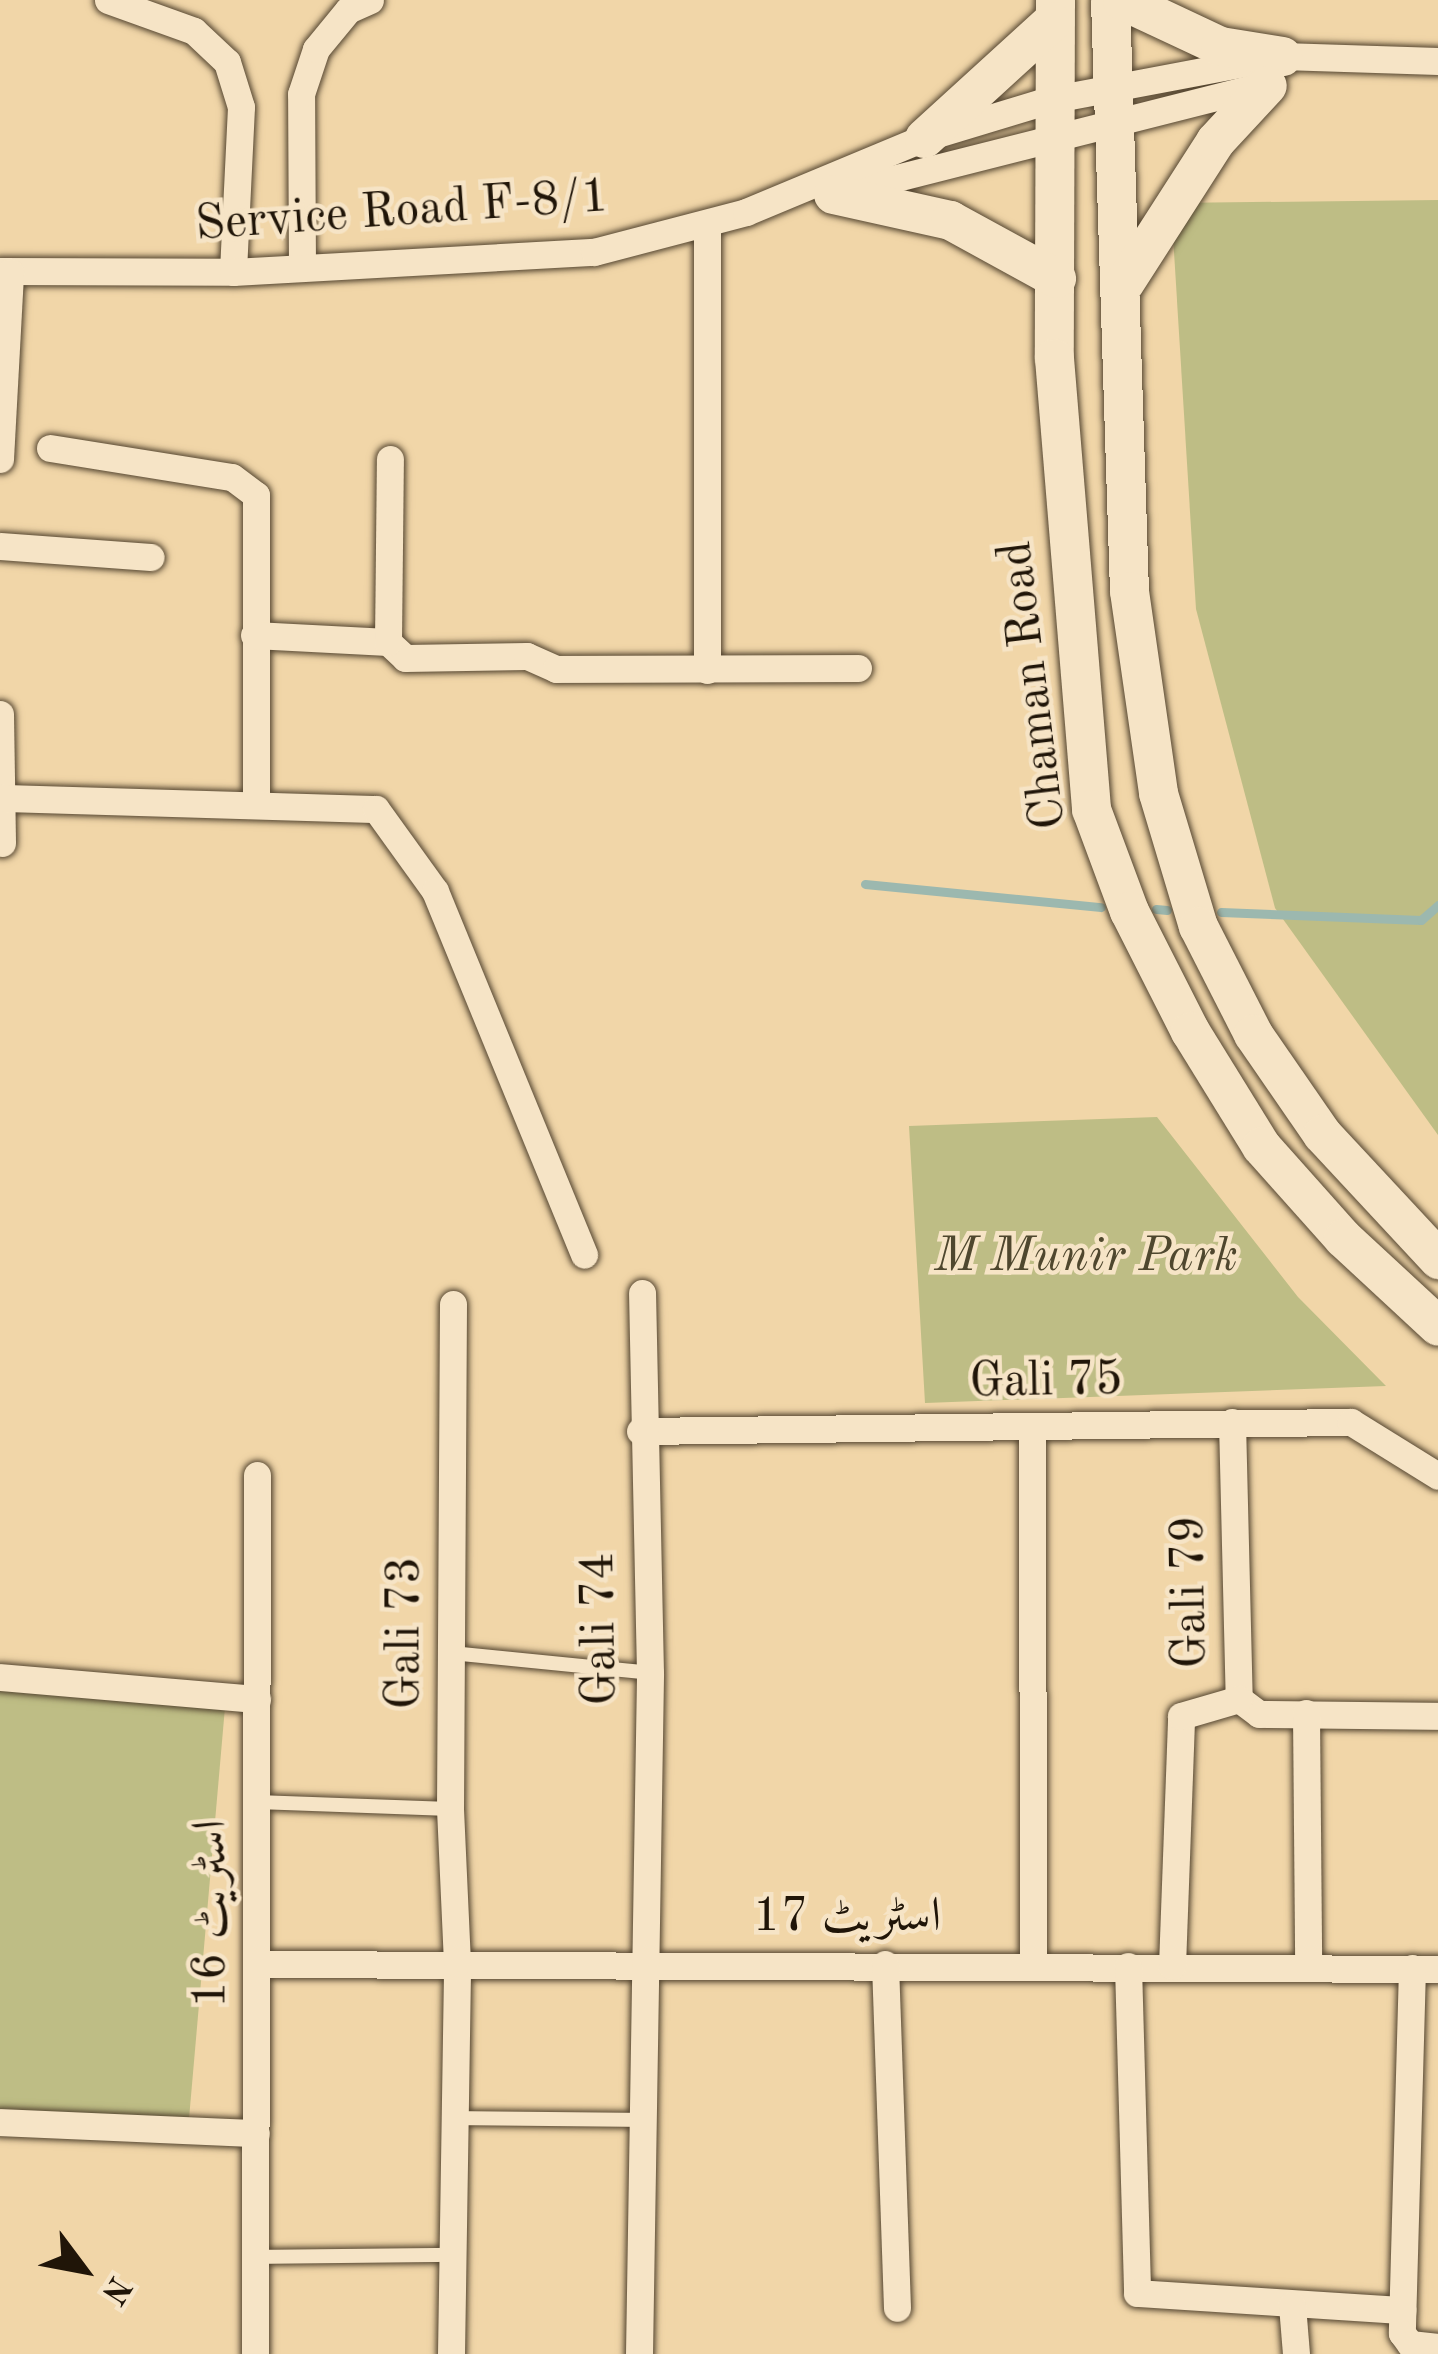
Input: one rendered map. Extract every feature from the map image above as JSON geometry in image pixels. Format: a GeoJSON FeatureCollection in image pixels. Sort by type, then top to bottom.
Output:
{"type":"FeatureCollection","features":[{"type":"Feature","properties":{"kind":"street"},"geometry":{"type":"LineString","coordinates":[[108,0],[194,31],[227,62],[241,107],[233,272]]}},
{"type":"Feature","properties":{"kind":"street"},"geometry":{"type":"LineString","coordinates":[[302,268],[301,94],[316,50],[348,10],[370,0]]}},
{"type":"Feature","properties":{"kind":"street"},"geometry":{"type":"LineString","coordinates":[[1110,0],[1124,283],[1130,590],[1158,794],[1198,926],[1253,1034],[1322,1134],[1438,1259]]}},
{"type":"Feature","properties":{"kind":"street"},"geometry":{"type":"LineString","coordinates":[[1122,0],[1220,46],[1288,67],[1215,141],[1124,283]]}},
{"type":"Feature","properties":{"kind":"street"},"geometry":{"type":"LineString","coordinates":[[924,138],[1054,10]]}},
{"type":"Feature","properties":{"kind":"street","name":"Chaman Road"},"geometry":{"type":"LineString","coordinates":[[1054,10],[1050,101],[1055,384],[1091,809],[1160,971],[1262,1145],[1343,1238],[1438,1326]]}},
{"type":"Feature","properties":{"kind":"street","name":"Service Road F-8/1"},"geometry":{"type":"LineString","coordinates":[[817,193],[924,138],[1050,101],[1114,106],[1288,67],[1438,62]]}},
{"type":"Feature","properties":{"kind":"street","name":"Service Road F-8/1"},"geometry":{"type":"LineString","coordinates":[[5,272],[233,272],[594,252],[817,193],[1050,101]]}},
{"type":"Feature","properties":{"kind":"street"},"geometry":{"type":"LineString","coordinates":[[817,193],[950,220],[1056,278]]}},
{"type":"Feature","properties":{"kind":"street"},"geometry":{"type":"LineString","coordinates":[[706,670],[707,224]]}},
{"type":"Feature","properties":{"kind":"street"},"geometry":{"type":"LineString","coordinates":[[0,459],[5,272]]}},
{"type":"Feature","properties":{"kind":"street"},"geometry":{"type":"LineString","coordinates":[[50,448],[246,482],[256,495],[256,802]]}},
{"type":"Feature","properties":{"kind":"street"},"geometry":{"type":"LineString","coordinates":[[388,642],[390,459]]}},
{"type":"Feature","properties":{"kind":"street"},"geometry":{"type":"LineString","coordinates":[[0,546],[151,557]]}},
{"type":"Feature","properties":{"kind":"street"},"geometry":{"type":"LineString","coordinates":[[254,635],[388,642],[405,658],[527,656],[556,669],[858,668]]}},
{"type":"Feature","properties":{"kind":"street"},"geometry":{"type":"LineString","coordinates":[[0,714],[2,843]]}},
{"type":"Feature","properties":{"kind":"street"},"geometry":{"type":"LineString","coordinates":[[2,798],[363,805],[387,818],[435,891],[584,1255]]}},
{"type":"Feature","properties":{"kind":"street","name":"Gali 74"},"geometry":{"type":"LineString","coordinates":[[639,2354],[650,1673],[640,1431],[642,1293]]}},
{"type":"Feature","properties":{"kind":"street","name":"Gali 73"},"geometry":{"type":"LineString","coordinates":[[451,2354],[457,1963],[450,1809],[453,1304]]}},
{"type":"Feature","properties":{"kind":"street","name":"Gali 79"},"geometry":{"type":"LineString","coordinates":[[1232,1422],[1239,1699],[1259,1714],[1438,1716]]}},
{"type":"Feature","properties":{"kind":"street","name":"Gali 75"},"geometry":{"type":"LineString","coordinates":[[640,1431],[1351,1422],[1438,1476]]}},
{"type":"Feature","properties":{"kind":"street"},"geometry":{"type":"LineString","coordinates":[[1032,1428],[1033,1964]]}},
{"type":"Feature","properties":{"kind":"street","name":"اسٹریٹ 16"},"geometry":{"type":"LineString","coordinates":[[255,2354],[257,1475]]}},
{"type":"Feature","properties":{"kind":"street"},"geometry":{"type":"LineString","coordinates":[[0,1677],[257,1699]]}},
{"type":"Feature","properties":{"kind":"street"},"geometry":{"type":"LineString","coordinates":[[1172,1966],[1181,1716],[1239,1699]]}},
{"type":"Feature","properties":{"kind":"street"},"geometry":{"type":"LineString","coordinates":[[1306,1713],[1308,1966]]}},
{"type":"Feature","properties":{"kind":"street","name":"اسٹریٹ 17"},"geometry":{"type":"LineString","coordinates":[[256,1964],[645,1962],[1425,1969]]}},
{"type":"Feature","properties":{"kind":"street"},"geometry":{"type":"LineString","coordinates":[[885,1964],[897,2308]]}},
{"type":"Feature","properties":{"kind":"street"},"geometry":{"type":"LineString","coordinates":[[1129,1966],[1137,2293],[1402,2310]]}},
{"type":"Feature","properties":{"kind":"street"},"geometry":{"type":"LineString","coordinates":[[1425,1969],[1402,2310],[1410,2344],[1438,2347]]}},
{"type":"Feature","properties":{"kind":"street"},"geometry":{"type":"LineString","coordinates":[[0,2122],[256,2133]]}},
{"type":"Feature","properties":{"kind":"street"},"geometry":{"type":"LineString","coordinates":[[1292,2305],[1296,2354]]}},
{"type":"Feature","properties":{"kind":"lane"},"geometry":{"type":"LineString","coordinates":[[451,1653],[650,1673]]}},
{"type":"Feature","properties":{"kind":"lane"},"geometry":{"type":"LineString","coordinates":[[257,1802],[450,1809]]}},
{"type":"Feature","properties":{"kind":"lane"},"geometry":{"type":"LineString","coordinates":[[454,2118],[643,2120]]}},
{"type":"Feature","properties":{"kind":"lane"},"geometry":{"type":"LineString","coordinates":[[255,2257],[451,2255]]}},
{"type":"Feature","properties":{"kind":"green space"},"geometry":{"type":"Polygon","coordinates":[[[1438,200],[1438,1135],[1275,908],[1196,609],[1171,203],[1438,200]]]}},
{"type":"Feature","properties":{"kind":"green space","name":"M Munir Park"},"geometry":{"type":"Polygon","coordinates":[[[1157,1117],[1298,1297],[1386,1386],[925,1403],[909,1126],[1157,1117]]]}},
{"type":"Feature","properties":{"kind":"green space"},"geometry":{"type":"Polygon","coordinates":[[[0,1686],[225,1706],[188,2126],[0,2110],[0,1686]]]}},
{"type":"Feature","properties":{"kind":"waterway"},"geometry":{"type":"LineString","coordinates":[[865,884],[1101,907]]}},
{"type":"Feature","properties":{"kind":"waterway"},"geometry":{"type":"LineString","coordinates":[[1221,912],[1421,920],[1438,905]]}},
{"type":"Feature","properties":{"kind":"waterway"},"geometry":{"type":"LineString","coordinates":[[1156,909],[1167,910]]}}]}
